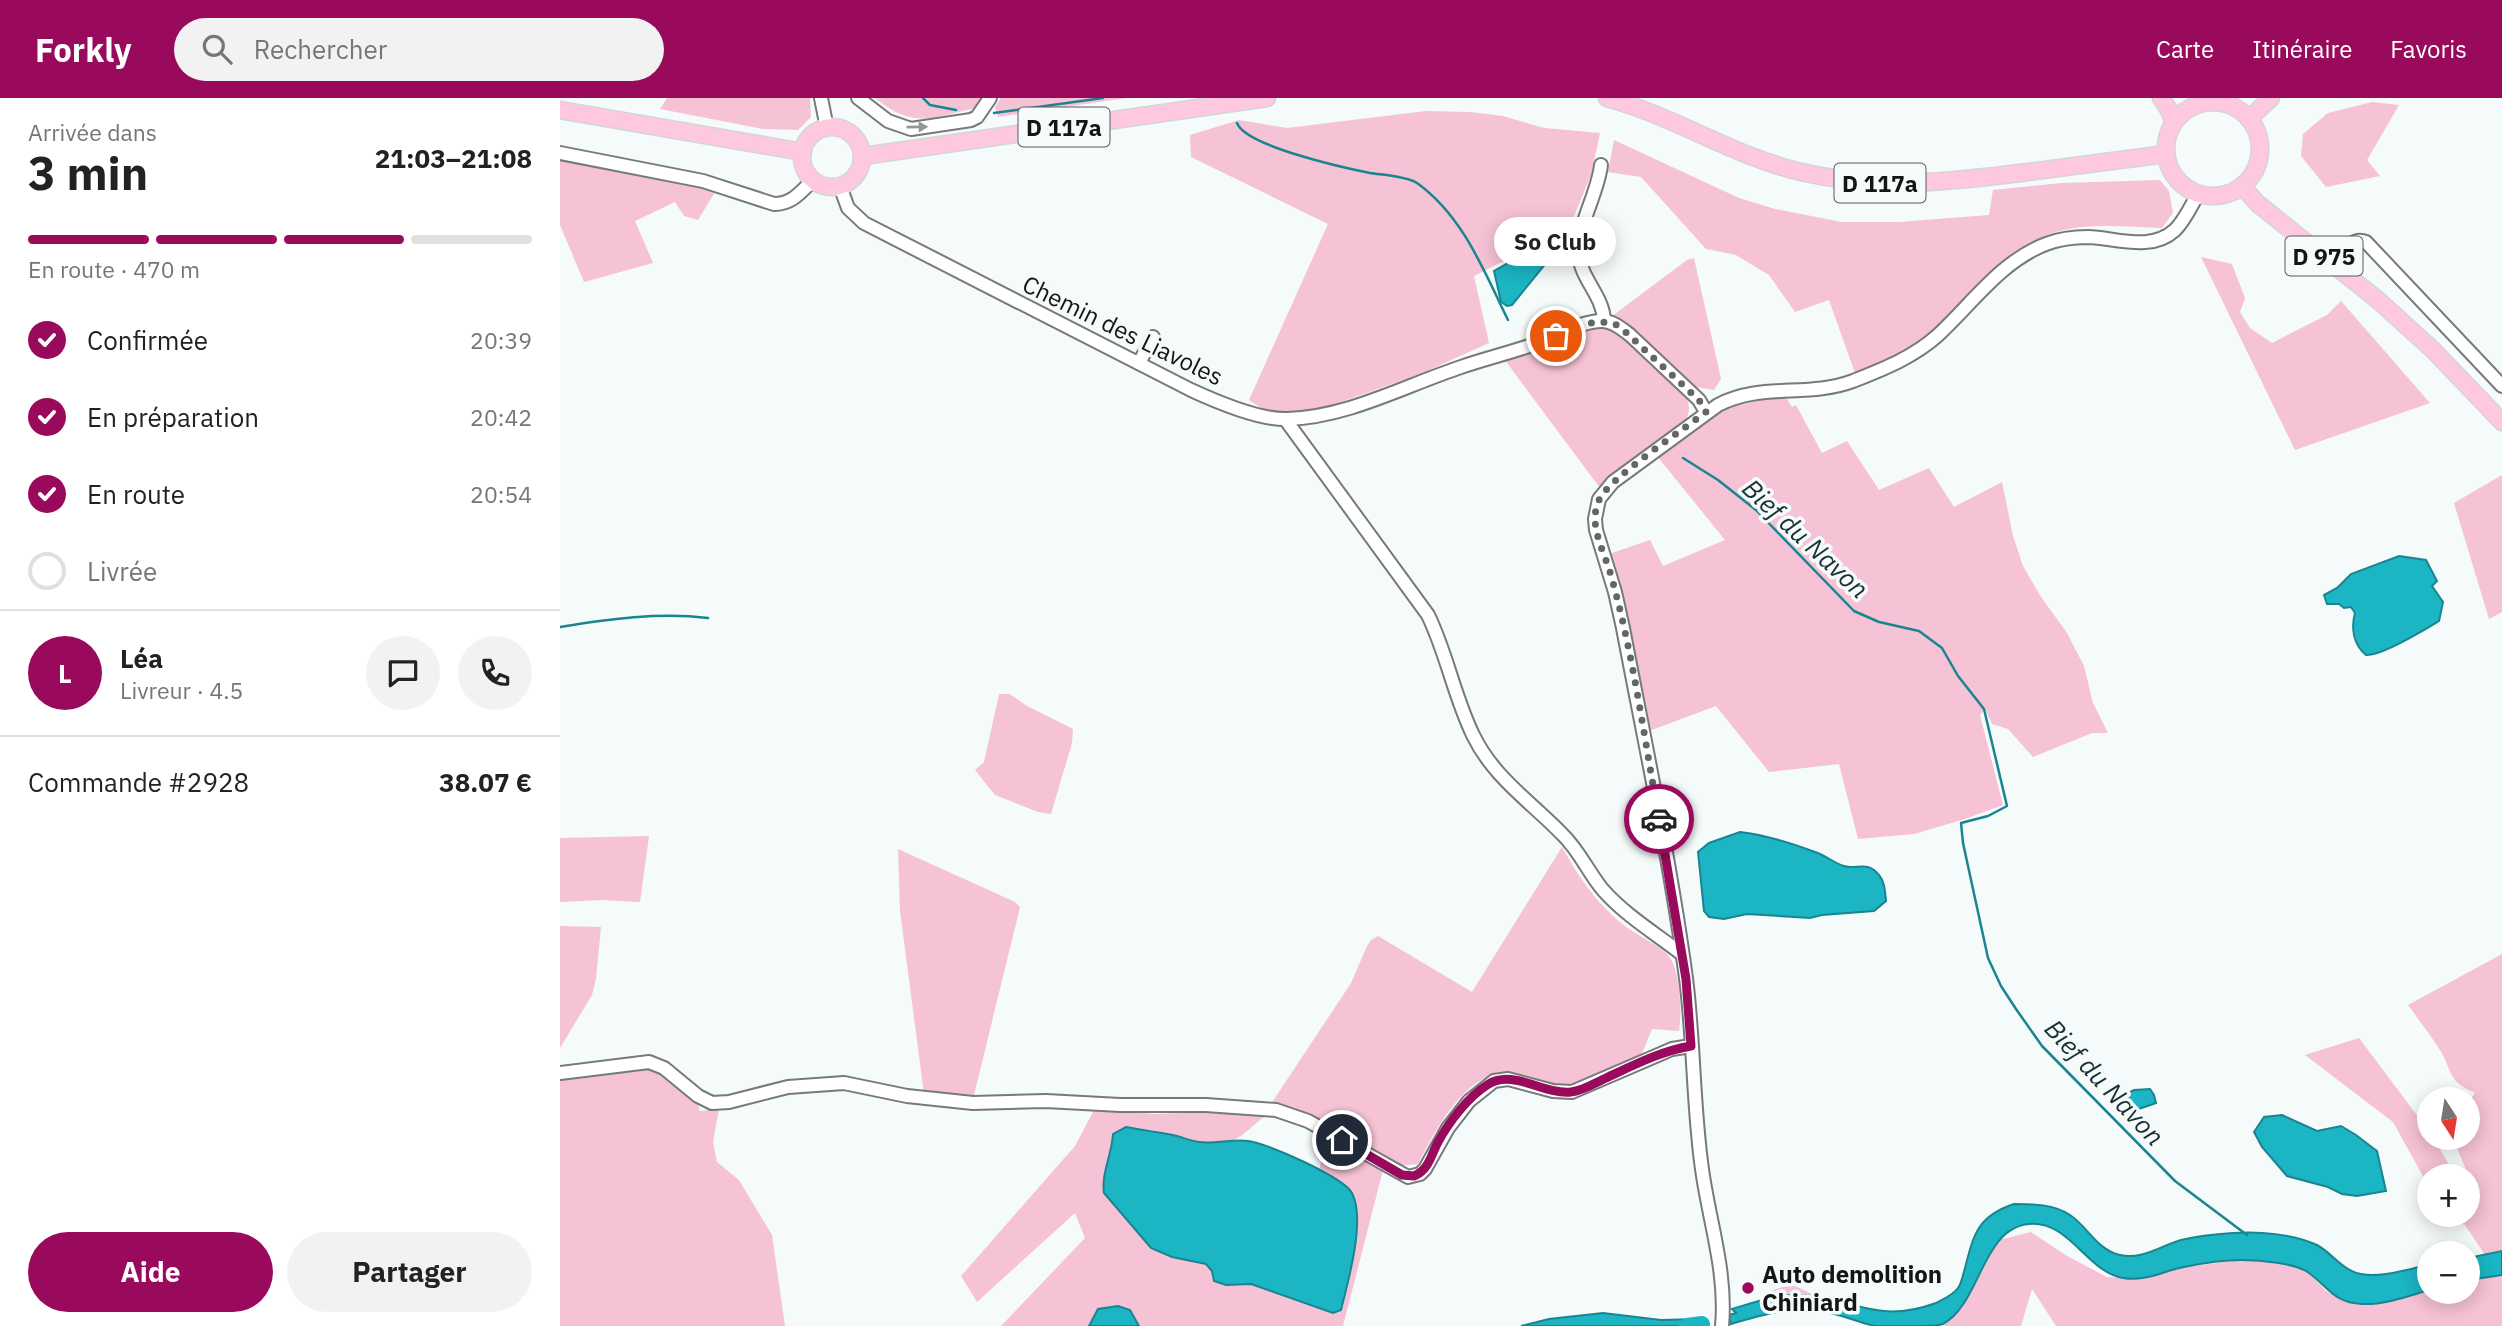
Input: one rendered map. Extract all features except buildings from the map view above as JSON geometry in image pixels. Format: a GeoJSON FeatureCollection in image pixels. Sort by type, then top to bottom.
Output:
{"type":"FeatureCollection","features":[{"type":"Feature","properties":{"kind":"main road","name":"D 117a"},"geometry":{"type":"LineString","coordinates":[[863,156],[1266,98]]}},
{"type":"Feature","properties":{"kind":"main road","name":"D 117a"},"geometry":{"type":"LineString","coordinates":[[1607,98],[1653,113],[1775,165],[1854,181],[1914,184],[1940,182],[2166,154]]}},
{"type":"Feature","properties":{"kind":"main road"},"geometry":{"type":"LineString","coordinates":[[2161,98],[2174,123]]}},
{"type":"Feature","properties":{"kind":"main road"},"geometry":{"type":"LineString","coordinates":[[2249,119],[2271,98]]}},
{"type":"Feature","properties":{"kind":"main road"},"geometry":{"type":"LineString","coordinates":[[2193,101],[2227,104],[2239,110],[2249,119],[2260,141],[2260,154],[2251,177],[2234,191],[2216,196],[2198,194],[2180,183],[2174,176],[2166,154],[2168,135],[2174,123],[2193,101]]}},
{"type":"Feature","properties":{"kind":"main road"},"geometry":{"type":"LineString","coordinates":[[560,110],[803,152]]}},
{"type":"Feature","properties":{"kind":"main road"},"geometry":{"type":"LineString","coordinates":[[827,128],[847,131],[860,146],[863,156],[856,175],[840,186],[830,187],[813,180],[806,172],[803,152],[811,136],[827,128]]}},
{"type":"Feature","properties":{"kind":"main road","name":"D 975"},"geometry":{"type":"LineString","coordinates":[[2242,186],[2257,203],[2379,301],[2433,350],[2502,422]]}},
{"type":"Feature","properties":{"kind":"street"},"geometry":{"type":"LineString","coordinates":[[821,98],[827,128]]}},
{"type":"Feature","properties":{"kind":"street"},"geometry":{"type":"LineString","coordinates":[[858,98],[888,121],[911,129],[971,120],[977,117],[990,98]]}},
{"type":"Feature","properties":{"kind":"street"},"geometry":{"type":"LineString","coordinates":[[560,153],[703,180],[774,204],[782,204],[796,198],[813,180]]}},
{"type":"Feature","properties":{"kind":"street"},"geometry":{"type":"LineString","coordinates":[[1601,165],[1600,178],[1583,229],[1578,254],[1602,306],[1604,320],[1619,326],[1630,335],[1699,400],[1706,412]]}},
{"type":"Feature","properties":{"kind":"street","name":"Chemin des Liavoles"},"geometry":{"type":"LineString","coordinates":[[840,186],[848,208],[864,223],[1213,400],[1260,415],[1285,419],[1346,409],[1532,345],[1584,324],[1604,320]]}},
{"type":"Feature","properties":{"kind":"street"},"geometry":{"type":"LineString","coordinates":[[1722,1326],[1723,1294],[1702,1168],[1682,954],[1671,881],[1623,628],[1596,530],[1599,499],[1605,490],[1706,412],[1732,398],[1744,394],[1831,387],[1891,365],[1925,345],[2013,263],[2031,251],[2074,237],[2137,242],[2164,238],[2180,224],[2198,194]]}},
{"type":"Feature","properties":{"kind":"street"},"geometry":{"type":"LineString","coordinates":[[2334,265],[2352,242],[2366,242],[2502,386]]}},
{"type":"Feature","properties":{"kind":"street"},"geometry":{"type":"LineString","coordinates":[[1139,363],[1153,337]]}},
{"type":"Feature","properties":{"kind":"street"},"geometry":{"type":"LineString","coordinates":[[1285,419],[1428,615],[1440,640],[1454,687],[1474,736],[1492,764],[1507,783],[1564,835],[1602,889],[1682,954]]}},
{"type":"Feature","properties":{"kind":"street"},"geometry":{"type":"LineString","coordinates":[[560,1073],[649,1062],[664,1068],[698,1096],[712,1103],[729,1102],[788,1087],[844,1083],[907,1096],[973,1103],[1046,1101],[1120,1105],[1206,1105],[1276,1110],[1308,1121],[1408,1177],[1420,1174],[1425,1169],[1448,1128],[1469,1101],[1494,1081],[1508,1079],[1553,1091],[1572,1092],[1660,1054],[1691,1046]]}},
{"type":"Feature","properties":{"kind":"shaded area"},"geometry":{"type":"Polygon","coordinates":[[[667,98],[810,98],[811,117],[798,130],[763,129],[660,109],[667,98]]]}},
{"type":"Feature","properties":{"kind":"shaded area"},"geometry":{"type":"Polygon","coordinates":[[[875,98],[983,98],[977,108],[935,117],[913,118],[889,108],[875,98]]]}},
{"type":"Feature","properties":{"kind":"shaded area"},"geometry":{"type":"Polygon","coordinates":[[[1001,98],[1126,98],[998,117],[995,107],[1001,98]]]}},
{"type":"Feature","properties":{"kind":"shaded area"},"geometry":{"type":"Polygon","coordinates":[[[2372,102],[2399,105],[2367,160],[2380,176],[2326,187],[2301,156],[2303,134],[2328,113],[2372,102]]]}},
{"type":"Feature","properties":{"kind":"shaded area"},"geometry":{"type":"Polygon","coordinates":[[[1426,111],[1503,116],[1544,128],[1600,133],[1591,175],[1569,228],[1474,276],[1489,343],[1420,374],[1324,408],[1294,415],[1269,413],[1249,400],[1328,224],[1191,157],[1190,135],[1239,120],[1287,128],[1426,111]]]}},
{"type":"Feature","properties":{"kind":"shaded area"},"geometry":{"type":"Polygon","coordinates":[[[1614,140],[1739,198],[1775,209],[1842,222],[1899,222],[1989,215],[1993,190],[2062,183],[2160,180],[2169,191],[2173,213],[2162,228],[2077,228],[2050,234],[2033,242],[2002,263],[1949,318],[1917,345],[1855,373],[1829,300],[1795,312],[1769,275],[1736,255],[1706,249],[1641,177],[1608,172],[1614,140]]]}},
{"type":"Feature","properties":{"kind":"shaded area"},"geometry":{"type":"Polygon","coordinates":[[[560,157],[714,189],[715,192],[698,220],[684,216],[675,202],[635,221],[653,263],[584,282],[560,225],[560,157]]]}},
{"type":"Feature","properties":{"kind":"shaded area"},"geometry":{"type":"Polygon","coordinates":[[[2201,257],[2232,264],[2245,298],[2240,312],[2250,328],[2272,343],[2327,315],[2341,301],[2430,403],[2295,450],[2201,257]]]}},
{"type":"Feature","properties":{"kind":"shaded area"},"geometry":{"type":"Polygon","coordinates":[[[1694,258],[1721,379],[1714,390],[1696,387],[1688,398],[1689,411],[1686,420],[1600,488],[1504,359],[1596,328],[1687,260],[1694,258]]]}},
{"type":"Feature","properties":{"kind":"shaded area"},"geometry":{"type":"Polygon","coordinates":[[[1784,394],[1792,407],[1796,405],[1822,453],[1847,441],[1879,490],[1929,468],[1954,507],[2002,482],[2013,536],[2023,566],[2067,633],[2084,666],[2093,703],[2108,733],[2092,733],[2033,757],[2008,729],[1992,724],[1985,709],[1980,715],[2003,805],[1914,834],[1858,839],[1839,764],[1769,772],[1716,706],[1649,731],[1627,612],[1609,554],[1650,540],[1663,566],[1725,540],[1657,456],[1726,406],[1744,400],[1784,394]]]}},
{"type":"Feature","properties":{"kind":"shaded area"},"geometry":{"type":"Polygon","coordinates":[[[2502,475],[2502,612],[2489,619],[2454,503],[2502,475]]]}},
{"type":"Feature","properties":{"kind":"shaded area"},"geometry":{"type":"Polygon","coordinates":[[[999,694],[1010,694],[1027,706],[1073,729],[1072,743],[1051,814],[1038,812],[995,795],[975,770],[984,762],[999,694]]]}},
{"type":"Feature","properties":{"kind":"shaded area"},"geometry":{"type":"Polygon","coordinates":[[[649,836],[640,902],[560,902],[560,838],[649,836]]]}},
{"type":"Feature","properties":{"kind":"shaded area"},"geometry":{"type":"Polygon","coordinates":[[[1562,847],[1585,884],[1605,908],[1671,959],[1679,990],[1679,1031],[1652,1029],[1640,1058],[1582,1084],[1557,1087],[1505,1075],[1491,1076],[1477,1083],[1452,1107],[1418,1164],[1399,1166],[1271,1104],[1351,983],[1371,940],[1378,936],[1472,992],[1562,847]]]}},
{"type":"Feature","properties":{"kind":"shaded area"},"geometry":{"type":"Polygon","coordinates":[[[898,849],[1015,902],[1020,907],[973,1099],[924,1094],[900,911],[898,849]]]}},
{"type":"Feature","properties":{"kind":"shaded area"},"geometry":{"type":"Polygon","coordinates":[[[560,926],[601,927],[592,995],[560,1048],[560,926]]]}},
{"type":"Feature","properties":{"kind":"shaded area"},"geometry":{"type":"Polygon","coordinates":[[[2502,954],[2502,1251],[2485,1255],[2480,1248],[2480,1241],[2476,1241],[2466,1227],[2480,1227],[2480,1164],[2464,1164],[2458,1150],[2480,1150],[2480,1087],[2464,1087],[2458,1083],[2438,1047],[2408,1005],[2502,954]]]}},
{"type":"Feature","properties":{"kind":"shaded area"},"geometry":{"type":"Polygon","coordinates":[[[2359,1038],[2417,1115],[2417,1150],[2440,1150],[2449,1164],[2417,1165],[2393,1122],[2305,1055],[2359,1038]]]}},
{"type":"Feature","properties":{"kind":"shaded area"},"geometry":{"type":"Polygon","coordinates":[[[653,1069],[698,1105],[700,1111],[719,1109],[713,1142],[717,1162],[739,1180],[772,1235],[785,1326],[560,1326],[560,1080],[653,1069]]]}},
{"type":"Feature","properties":{"kind":"shaded area"},"geometry":{"type":"Polygon","coordinates":[[[1094,1110],[1157,1114],[1240,1110],[1264,1117],[1237,1138],[1218,1144],[1187,1140],[1141,1128],[1113,1134],[1104,1181],[1105,1193],[1114,1204],[1206,1264],[1212,1271],[1214,1281],[1226,1285],[1251,1284],[1332,1313],[1341,1309],[1357,1222],[1333,1177],[1319,1170],[1326,1139],[1383,1170],[1343,1326],[1139,1326],[1130,1310],[1089,1326],[1001,1326],[1085,1238],[1075,1213],[977,1302],[961,1276],[1075,1146],[1094,1110]]]}},
{"type":"Feature","properties":{"kind":"shaded area"},"geometry":{"type":"Polygon","coordinates":[[[2031,1232],[2067,1256],[2107,1277],[2144,1279],[2184,1267],[2242,1260],[2279,1263],[2308,1272],[2326,1291],[2340,1298],[2386,1302],[2417,1293],[2417,1304],[2480,1304],[2480,1278],[2502,1275],[2502,1326],[2056,1326],[2032,1289],[2021,1326],[1945,1326],[1944,1324],[1962,1308],[1999,1240],[2031,1232]]]}},
{"type":"Feature","properties":{"kind":"shaded area"},"geometry":{"type":"Polygon","coordinates":[[[1791,1284],[1823,1299],[1795,1295],[1766,1299],[1765,1293],[1791,1284]]]}},
{"type":"Feature","properties":{"kind":"water"},"geometry":{"type":"Polygon","coordinates":[[[1545,242],[1551,257],[1512,305],[1507,306],[1501,302],[1494,271],[1545,242]]]}},
{"type":"Feature","properties":{"kind":"water"},"geometry":{"type":"Polygon","coordinates":[[[2399,556],[2426,560],[2437,581],[2432,586],[2443,602],[2439,621],[2392,647],[2366,655],[2356,641],[2353,630],[2355,613],[2351,607],[2327,604],[2324,595],[2337,588],[2351,574],[2399,556]]]}},
{"type":"Feature","properties":{"kind":"water"},"geometry":{"type":"Polygon","coordinates":[[[1740,832],[1769,837],[1819,853],[1844,866],[1875,870],[1882,881],[1886,901],[1874,911],[1810,918],[1747,914],[1724,919],[1709,917],[1704,911],[1698,852],[1709,843],[1740,832]]]}},
{"type":"Feature","properties":{"kind":"water"},"geometry":{"type":"Polygon","coordinates":[[[2150,1089],[2156,1103],[2136,1110],[2129,1109],[2126,1094],[2134,1090],[2150,1089]]]}},
{"type":"Feature","properties":{"kind":"water"},"geometry":{"type":"Polygon","coordinates":[[[2282,1115],[2317,1131],[2341,1126],[2356,1135],[2377,1151],[2386,1191],[2357,1196],[2342,1194],[2328,1187],[2287,1176],[2262,1147],[2254,1132],[2264,1117],[2282,1115]]]}},
{"type":"Feature","properties":{"kind":"water"},"geometry":{"type":"Polygon","coordinates":[[[1126,1127],[1199,1142],[1258,1143],[1304,1162],[1346,1186],[1356,1205],[1357,1234],[1341,1310],[1333,1313],[1251,1284],[1226,1285],[1214,1281],[1212,1271],[1206,1264],[1172,1257],[1151,1248],[1104,1193],[1104,1179],[1113,1134],[1126,1127]]]}},
{"type":"Feature","properties":{"kind":"water"},"geometry":{"type":"Polygon","coordinates":[[[2014,1204],[2043,1205],[2064,1211],[2105,1248],[2128,1256],[2207,1235],[2243,1232],[2297,1238],[2317,1245],[2343,1266],[2361,1274],[2386,1274],[2417,1268],[2417,1294],[2379,1303],[2352,1303],[2332,1293],[2303,1270],[2277,1263],[2249,1260],[2206,1263],[2146,1277],[2123,1278],[2110,1274],[2056,1230],[2029,1224],[2013,1229],[2001,1238],[1966,1300],[1956,1314],[1943,1324],[1875,1326],[1814,1310],[1793,1310],[1731,1324],[1729,1315],[1736,1313],[1732,1309],[1787,1295],[1815,1296],[1878,1311],[1914,1309],[1936,1303],[1951,1295],[1959,1286],[1979,1227],[1992,1214],[2014,1204]]]}},
{"type":"Feature","properties":{"kind":"water"},"geometry":{"type":"Polygon","coordinates":[[[2502,1251],[2502,1275],[2480,1278],[2480,1256],[2502,1251]]]}},
{"type":"Feature","properties":{"kind":"water"},"geometry":{"type":"Polygon","coordinates":[[[1118,1306],[1130,1310],[1139,1326],[1089,1326],[1098,1309],[1118,1306]]]}},
{"type":"Feature","properties":{"kind":"water"},"geometry":{"type":"Polygon","coordinates":[[[1603,1313],[1661,1320],[1699,1319],[1701,1326],[1521,1326],[1549,1319],[1603,1313]]]}},
{"type":"Feature","properties":{"kind":"waterway","name":"Bief du Navon"},"geometry":{"type":"LineString","coordinates":[[923,98],[930,105],[956,110]]}},
{"type":"Feature","properties":{"kind":"waterway","name":"Bief du Navon"},"geometry":{"type":"LineString","coordinates":[[994,113],[1103,98]]}},
{"type":"Feature","properties":{"kind":"waterway","name":"Bief du Navon"},"geometry":{"type":"LineString","coordinates":[[1237,123],[1244,132],[1276,148],[1319,161],[1401,177],[1417,183],[1433,196],[1460,228],[1508,320]]}},
{"type":"Feature","properties":{"kind":"waterway","name":"Bief du Navon"},"geometry":{"type":"LineString","coordinates":[[1683,458],[1718,480],[1756,510],[1854,611],[1879,622],[1919,631],[1942,648],[1958,676],[1984,709],[2007,806],[1988,816],[1961,823],[1988,958],[2001,986],[2042,1046],[2175,1181],[2247,1235]]}},
{"type":"Feature","properties":{"kind":"waterway"},"geometry":{"type":"LineString","coordinates":[[560,627],[653,616],[708,618]]}},
{"type":"Feature","properties":{"kind":"waterway"},"geometry":{"type":"LineString","coordinates":[[1687,1326],[1702,1324]]}},
{"type":"Feature","properties":{"kind":"way so far"},"geometry":{"type":"LineString","coordinates":[[1556,336],[1594,321],[1604,320],[1619,326],[1699,400],[1706,412],[1614,482],[1605,490],[1596,509],[1596,530],[1607,562],[1623,628],[1659,819]]}},
{"type":"Feature","properties":{"kind":"place","name":"So Club"},"geometry":{"type":"Point","coordinates":[1556,336]}},
{"type":"Feature","properties":{"kind":"place","name":"Auto demolition Chiniard"},"geometry":{"type":"Point","coordinates":[1748,1288]}},
{"type":"Feature","properties":{"kind":"route"},"geometry":{"type":"LineString","coordinates":[[1342,1140],[1402,1175],[1414,1176],[1425,1169],[1438,1142],[1469,1101],[1494,1081],[1508,1079],[1553,1091],[1572,1092],[1672,1049],[1691,1046],[1686,979],[1659,819]]}}]}
